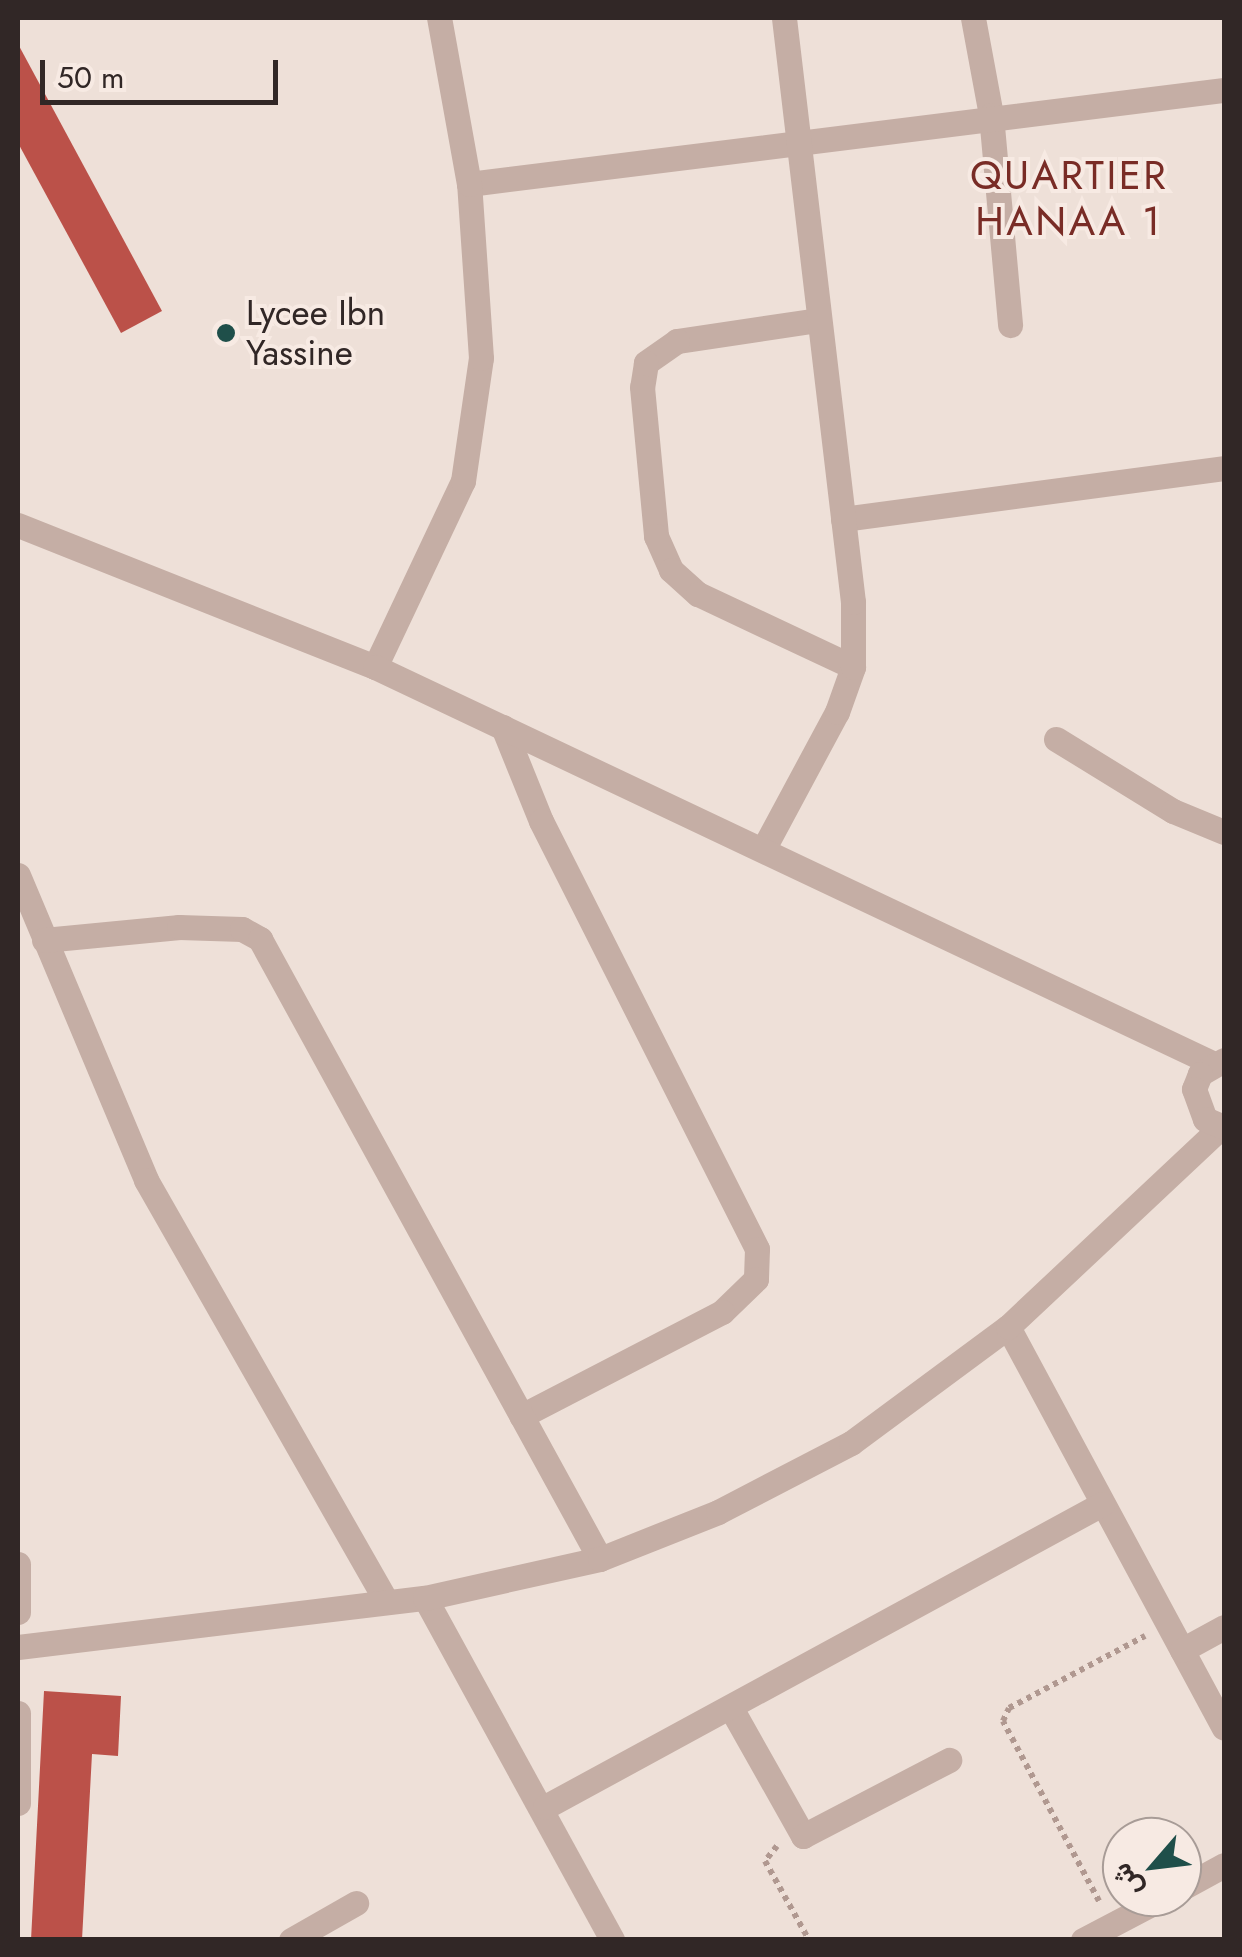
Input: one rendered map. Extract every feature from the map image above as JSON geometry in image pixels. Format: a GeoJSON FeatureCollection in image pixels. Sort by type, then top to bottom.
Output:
{"type":"FeatureCollection","features":[{"type":"Feature","properties":{"kind":"street"},"geometry":{"type":"LineString","coordinates":[[375,667],[463,481],[481,358],[469,184],[439,18]]}},
{"type":"Feature","properties":{"kind":"street"},"geometry":{"type":"LineString","coordinates":[[765,846],[837,712],[853,667],[843,519],[784,18]]}},
{"type":"Feature","properties":{"kind":"street"},"geometry":{"type":"LineString","coordinates":[[973,18],[991,115],[1010,325]]}},
{"type":"Feature","properties":{"kind":"street"},"geometry":{"type":"LineString","coordinates":[[469,184],[798,138],[1224,90]]}},
{"type":"Feature","properties":{"kind":"street"},"geometry":{"type":"LineString","coordinates":[[818,320],[677,340],[646,363],[642,387],[656,536],[670,570],[698,594],[853,667]]}},
{"type":"Feature","properties":{"kind":"street"},"geometry":{"type":"LineString","coordinates":[[843,519],[1224,468]]}},
{"type":"Feature","properties":{"kind":"street"},"geometry":{"type":"LineString","coordinates":[[18,525],[375,667],[1218,1061],[1200,1074],[1196,1106],[1223,1127],[1008,1327],[851,1443],[718,1512],[600,1559],[425,1598],[18,1648]]}},
{"type":"Feature","properties":{"kind":"street"},"geometry":{"type":"LineString","coordinates":[[503,727],[540,821],[757,1248],[756,1279],[722,1312],[520,1416]]}},
{"type":"Feature","properties":{"kind":"street"},"geometry":{"type":"LineString","coordinates":[[1056,739],[1173,811],[1224,832]]}},
{"type":"Feature","properties":{"kind":"street"},"geometry":{"type":"LineString","coordinates":[[18,875],[146,1180],[386,1600]]}},
{"type":"Feature","properties":{"kind":"street"},"geometry":{"type":"LineString","coordinates":[[44,940],[179,927],[242,929],[260,939],[600,1559]]}},
{"type":"Feature","properties":{"kind":"street"},"geometry":{"type":"LineString","coordinates":[[1008,1327],[1224,1728]]}},
{"type":"Feature","properties":{"kind":"street"},"geometry":{"type":"LineString","coordinates":[[545,1808],[1102,1504]]}},
{"type":"Feature","properties":{"kind":"street"},"geometry":{"type":"LineString","coordinates":[[18,1564],[18,1612]]}},
{"type":"Feature","properties":{"kind":"street"},"geometry":{"type":"LineString","coordinates":[[425,1598],[545,1808],[612,1940]]}},
{"type":"Feature","properties":{"kind":"street"},"geometry":{"type":"LineString","coordinates":[[1182,1650],[1224,1627]]}},
{"type":"Feature","properties":{"kind":"street"},"geometry":{"type":"LineString","coordinates":[[731,1708],[804,1836],[949,1760]]}},
{"type":"Feature","properties":{"kind":"street"},"geometry":{"type":"LineString","coordinates":[[18,1713],[18,1803]]}},
{"type":"Feature","properties":{"kind":"street"},"geometry":{"type":"LineString","coordinates":[[1202,1877],[1224,1865]]}},
{"type":"Feature","properties":{"kind":"street"},"geometry":{"type":"LineString","coordinates":[[291,1940],[356,1904]]}},
{"type":"Feature","properties":{"kind":"street"},"geometry":{"type":"LineString","coordinates":[[1083,1940],[1127,1917]]}},
{"type":"Feature","properties":{"kind":"path"},"geometry":{"type":"LineString","coordinates":[[1112,1925],[1003,1721],[1010,1708],[1168,1624]]}},
{"type":"Feature","properties":{"kind":"path"},"geometry":{"type":"LineString","coordinates":[[804,1836],[780,1842],[765,1861],[808,1940]]}},
{"type":"Feature","properties":{"kind":"building"},"geometry":{"type":"Polygon","coordinates":[[[18,44],[162,311],[121,333],[18,143],[18,44]]]}},
{"type":"Feature","properties":{"kind":"building"},"geometry":{"type":"Polygon","coordinates":[[[44,1691],[121,1696],[118,1756],[92,1754],[82,1940],[31,1940],[44,1691]]]}},
{"type":"Feature","properties":{"kind":"place","name":"Lycee Ibn Yassine"},"geometry":{"type":"Point","coordinates":[226,333]}},
{"type":"Feature","properties":{"kind":"district","name":"QUARTIER HANAA 1"},"geometry":{"type":"Point","coordinates":[1069,198]}}]}
